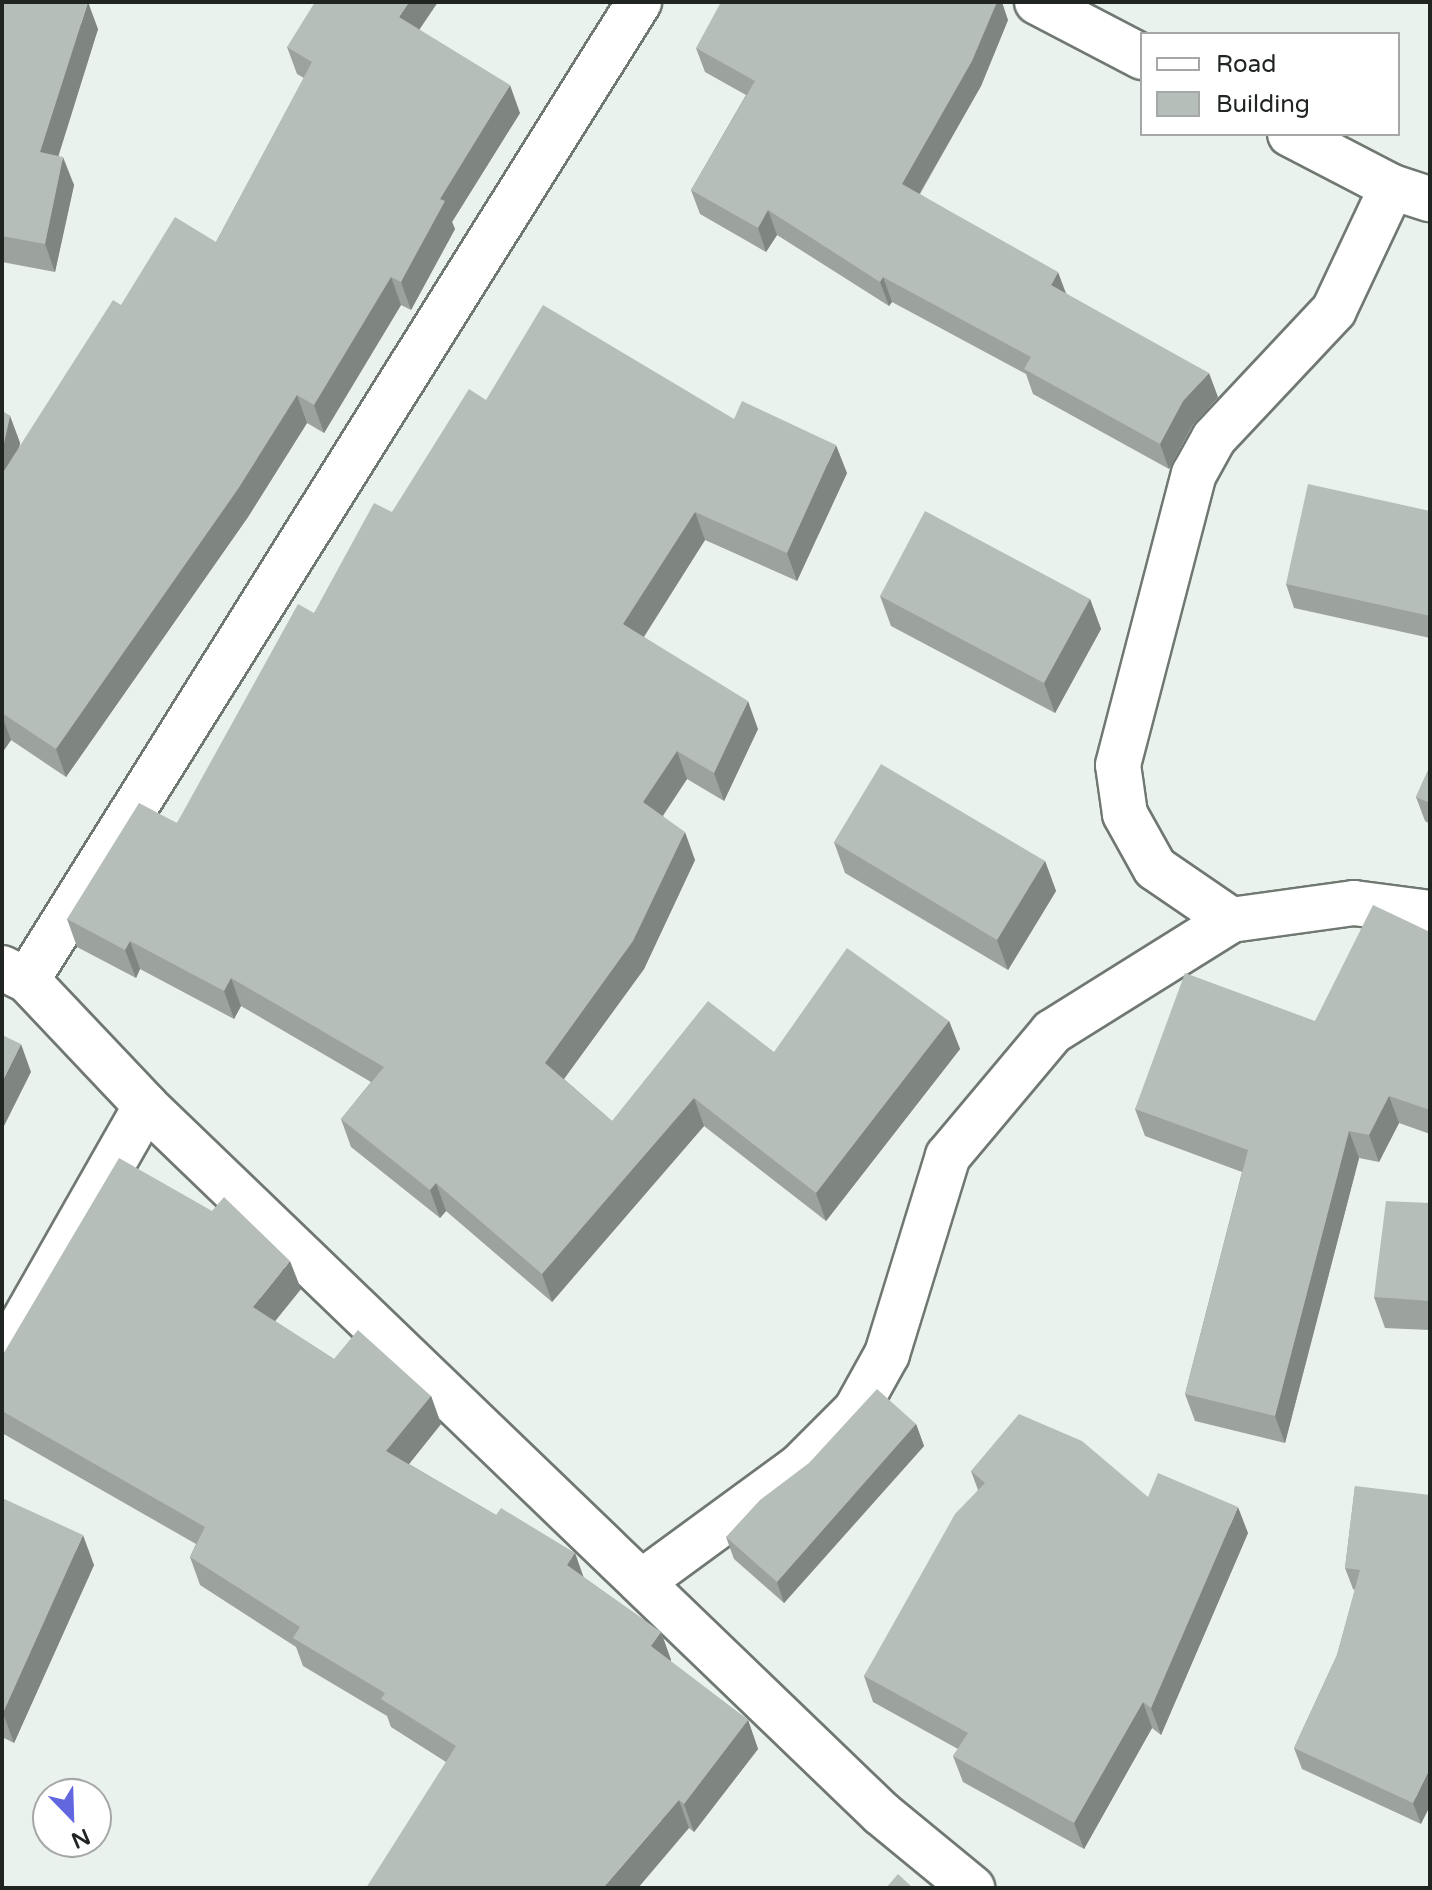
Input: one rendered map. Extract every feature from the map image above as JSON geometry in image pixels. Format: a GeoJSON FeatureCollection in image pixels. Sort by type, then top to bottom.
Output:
{"type":"FeatureCollection","features":[{"type":"Feature","properties":{"kind":"street"},"geometry":{"type":"LineString","coordinates":[[639,2],[14,974],[146,1106],[882,1814],[972,1888]]}},
{"type":"Feature","properties":{"kind":"street"},"geometry":{"type":"LineString","coordinates":[[1037,2],[1140,56]]}},
{"type":"Feature","properties":{"kind":"street"},"geometry":{"type":"LineString","coordinates":[[1231,920],[1155,868],[1125,814],[1118,765],[1194,474],[1214,438],[1334,310],[1411,193],[1294,136]]}},
{"type":"Feature","properties":{"kind":"street"},"geometry":{"type":"LineString","coordinates":[[643,1581],[799,1467],[856,1410],[887,1354],[948,1156],[1014,1071],[1052,1032],[1231,920],[1354,903],[1430,913]]}},
{"type":"Feature","properties":{"kind":"street"},"geometry":{"type":"LineString","coordinates":[[2,1359],[146,1106]]}},
{"type":"Feature","properties":{"kind":"building"},"geometry":{"type":"Polygon","coordinates":[[[2,2],[88,2],[40,152],[63,157],[45,244],[2,236],[2,2]]]}},
{"type":"Feature","properties":{"kind":"building"},"geometry":{"type":"Polygon","coordinates":[[[315,2],[409,2],[399,17],[510,85],[440,199],[445,201],[401,282],[391,277],[314,405],[297,395],[238,489],[56,749],[2,713],[2,474],[113,300],[121,305],[175,217],[216,242],[312,62],[287,47],[315,2]]]}},
{"type":"Feature","properties":{"kind":"building"},"geometry":{"type":"Polygon","coordinates":[[[721,2],[997,2],[972,61],[902,184],[1058,272],[1051,285],[1209,373],[1183,401],[1160,444],[1024,369],[1031,357],[883,277],[880,282],[768,210],[758,228],[691,190],[755,81],[696,48],[721,2]]]}},
{"type":"Feature","properties":{"kind":"building"},"geometry":{"type":"Polygon","coordinates":[[[543,305],[734,419],[742,401],[836,445],[787,553],[695,512],[623,624],[748,701],[714,773],[677,751],[643,802],[685,832],[633,941],[545,1063],[612,1121],[708,1001],[774,1052],[847,948],[949,1021],[816,1193],[694,1098],[542,1274],[436,1183],[430,1190],[341,1119],[384,1067],[231,978],[224,991],[130,941],[125,950],[67,919],[139,803],[177,823],[298,604],[314,613],[374,503],[392,512],[469,389],[486,400],[543,305]]]}},
{"type":"Feature","properties":{"kind":"building"},"geometry":{"type":"Polygon","coordinates":[[[2,411],[10,416],[2,452],[2,411]]]}},
{"type":"Feature","properties":{"kind":"building"},"geometry":{"type":"Polygon","coordinates":[[[1308,484],[1430,511],[1430,616],[1286,584],[1308,484]]]}},
{"type":"Feature","properties":{"kind":"building"},"geometry":{"type":"Polygon","coordinates":[[[925,511],[1090,599],[1044,683],[880,596],[925,511]]]}},
{"type":"Feature","properties":{"kind":"building"},"geometry":{"type":"Polygon","coordinates":[[[881,764],[1045,861],[997,940],[834,842],[881,764]]]}},
{"type":"Feature","properties":{"kind":"building"},"geometry":{"type":"Polygon","coordinates":[[[1430,766],[1430,803],[1416,797],[1430,766]]]}},
{"type":"Feature","properties":{"kind":"building"},"geometry":{"type":"Polygon","coordinates":[[[1373,905],[1430,932],[1430,1110],[1389,1096],[1369,1135],[1349,1131],[1275,1416],[1185,1394],[1248,1150],[1135,1109],[1185,973],[1315,1021],[1373,905]]]}},
{"type":"Feature","properties":{"kind":"building"},"geometry":{"type":"Polygon","coordinates":[[[2,1035],[21,1044],[2,1082],[2,1035]]]}},
{"type":"Feature","properties":{"kind":"building"},"geometry":{"type":"Polygon","coordinates":[[[119,1158],[212,1211],[224,1197],[290,1261],[253,1307],[334,1359],[358,1330],[431,1396],[386,1451],[496,1515],[501,1508],[575,1553],[567,1565],[661,1632],[651,1646],[748,1720],[684,1804],[679,1800],[603,1888],[366,1888],[456,1746],[381,1699],[385,1693],[293,1638],[300,1627],[190,1557],[205,1527],[2,1411],[2,1356],[119,1158]]]}},
{"type":"Feature","properties":{"kind":"building"},"geometry":{"type":"Polygon","coordinates":[[[1386,1201],[1430,1203],[1430,1301],[1374,1297],[1386,1201]]]}},
{"type":"Feature","properties":{"kind":"building"},"geometry":{"type":"Polygon","coordinates":[[[877,1389],[916,1424],[777,1582],[726,1537],[760,1500],[809,1463],[877,1389]]]}},
{"type":"Feature","properties":{"kind":"building"},"geometry":{"type":"Polygon","coordinates":[[[1019,1414],[1082,1441],[1148,1497],[1158,1473],[1238,1507],[1151,1708],[1143,1702],[1074,1823],[953,1756],[968,1733],[864,1676],[955,1514],[985,1483],[971,1471],[1019,1414]]]}},
{"type":"Feature","properties":{"kind":"building"},"geometry":{"type":"Polygon","coordinates":[[[1355,1486],[1430,1495],[1430,1768],[1413,1803],[1294,1748],[1337,1655],[1360,1570],[1345,1568],[1355,1486]]]}},
{"type":"Feature","properties":{"kind":"building"},"geometry":{"type":"Polygon","coordinates":[[[2,1498],[83,1535],[3,1713],[2,1712],[2,1498]]]}},
{"type":"Feature","properties":{"kind":"building"},"geometry":{"type":"Polygon","coordinates":[[[898,1874],[913,1888],[886,1888],[898,1874]]]}}]}
